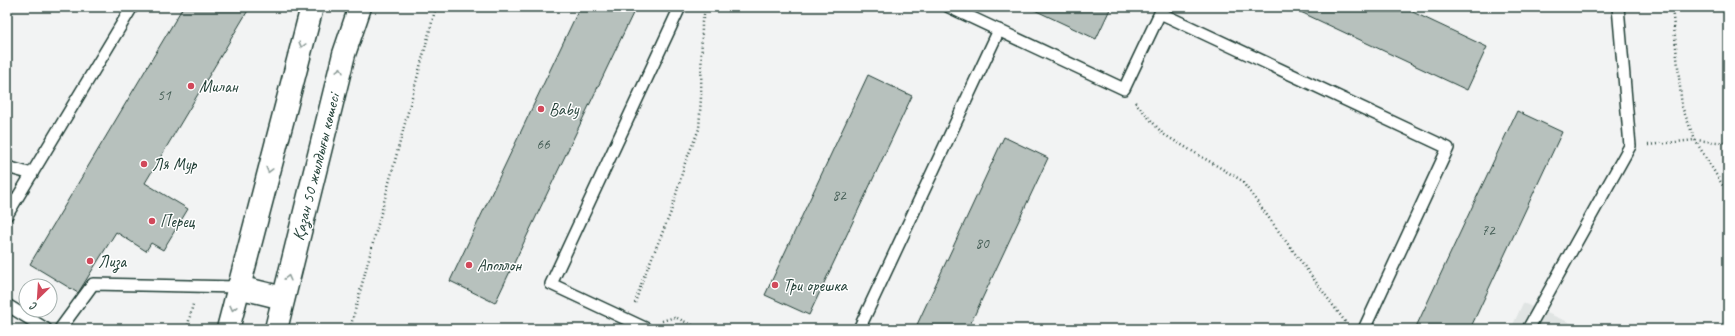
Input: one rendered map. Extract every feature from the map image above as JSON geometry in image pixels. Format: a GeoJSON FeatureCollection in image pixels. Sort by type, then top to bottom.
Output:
{"type":"FeatureCollection","features":[{"type":"Feature","properties":{"kind":"street"},"geometry":{"type":"LineString","coordinates":[[228,329],[312,7]]}},
{"type":"Feature","properties":{"kind":"street","name":"Қазан 50 жылдығы көшесі"},"geometry":{"type":"LineString","coordinates":[[276,329],[344,54],[360,7]]}},
{"type":"Feature","properties":{"kind":"street"},"geometry":{"type":"LineString","coordinates":[[238,287],[283,298]]}},
{"type":"Feature","properties":{"kind":"lane"},"geometry":{"type":"LineString","coordinates":[[7,215],[132,7]]}},
{"type":"Feature","properties":{"kind":"lane"},"geometry":{"type":"LineString","coordinates":[[645,328],[551,284],[680,7]]}},
{"type":"Feature","properties":{"kind":"lane"},"geometry":{"type":"LineString","coordinates":[[949,7],[1124,89],[1160,13],[1448,148],[1364,329]]}},
{"type":"Feature","properties":{"kind":"lane"},"geometry":{"type":"LineString","coordinates":[[1528,329],[1630,146],[1618,7]]}},
{"type":"Feature","properties":{"kind":"lane"},"geometry":{"type":"LineString","coordinates":[[859,329],[999,30]]}},
{"type":"Feature","properties":{"kind":"lane"},"geometry":{"type":"LineString","coordinates":[[7,167],[32,174]]}},
{"type":"Feature","properties":{"kind":"lane"},"geometry":{"type":"LineString","coordinates":[[60,329],[93,284],[238,287]]}},
{"type":"Feature","properties":{"kind":"lane"},"geometry":{"type":"LineString","coordinates":[[7,305],[46,329]]}},
{"type":"Feature","properties":{"kind":"path"},"geometry":{"type":"LineString","coordinates":[[350,329],[436,7]]}},
{"type":"Feature","properties":{"kind":"path"},"geometry":{"type":"LineString","coordinates":[[700,329],[675,317],[645,328],[635,302],[642,279],[671,212],[685,163],[699,130],[702,22],[706,7]]}},
{"type":"Feature","properties":{"kind":"path"},"geometry":{"type":"LineString","coordinates":[[1672,7],[1682,108],[1695,140],[1728,194]]}},
{"type":"Feature","properties":{"kind":"path"},"geometry":{"type":"LineString","coordinates":[[1124,89],[1163,134],[1241,180],[1351,329]]}},
{"type":"Feature","properties":{"kind":"path"},"geometry":{"type":"LineString","coordinates":[[1630,146],[1695,140],[1728,143]]}},
{"type":"Feature","properties":{"kind":"path"},"geometry":{"type":"LineString","coordinates":[[187,329],[198,286]]}},
{"type":"Feature","properties":{"kind":"shaded area"},"geometry":{"type":"Polygon","coordinates":[[[1523,303],[1585,329],[1511,329],[1523,303]]]}},
{"type":"Feature","properties":{"kind":"building"},"geometry":{"type":"Polygon","coordinates":[[[183,7],[250,7],[145,183],[188,209],[163,250],[151,243],[146,251],[116,232],[78,293],[58,281],[58,278],[53,278],[30,264],[183,7]]]}},
{"type":"Feature","properties":{"kind":"building"},"geometry":{"type":"Polygon","coordinates":[[[580,7],[636,7],[495,303],[450,281],[580,7]]]}},
{"type":"Feature","properties":{"kind":"building"},"geometry":{"type":"Polygon","coordinates":[[[1028,7],[1111,7],[1096,39],[1028,7]]]}},
{"type":"Feature","properties":{"kind":"building"},"geometry":{"type":"Polygon","coordinates":[[[1290,7],[1402,7],[1487,47],[1467,90],[1290,7]]]}},
{"type":"Feature","properties":{"kind":"building"},"geometry":{"type":"Polygon","coordinates":[[[868,75],[912,96],[809,315],[765,295],[868,75]]]}},
{"type":"Feature","properties":{"kind":"building"},"geometry":{"type":"Polygon","coordinates":[[[1517,111],[1562,132],[1470,329],[1415,329],[1517,111]]]}},
{"type":"Feature","properties":{"kind":"building"},"geometry":{"type":"Polygon","coordinates":[[[1004,137],[1048,158],[968,329],[915,329],[1004,137]]]}},
{"type":"Feature","properties":{"kind":"place","name":"Милан"},"geometry":{"type":"Point","coordinates":[191,86]}},
{"type":"Feature","properties":{"kind":"place","name":"Baby"},"geometry":{"type":"Point","coordinates":[541,109]}},
{"type":"Feature","properties":{"kind":"place","name":"Ля Мур"},"geometry":{"type":"Point","coordinates":[144,164]}},
{"type":"Feature","properties":{"kind":"place","name":"Перец"},"geometry":{"type":"Point","coordinates":[152,221]}},
{"type":"Feature","properties":{"kind":"place","name":"Лиза"},"geometry":{"type":"Point","coordinates":[90,261]}},
{"type":"Feature","properties":{"kind":"place","name":"Аполлон"},"geometry":{"type":"Point","coordinates":[469,265]}},
{"type":"Feature","properties":{"kind":"place","name":"Три орешка"},"geometry":{"type":"Point","coordinates":[775,285]}}]}
